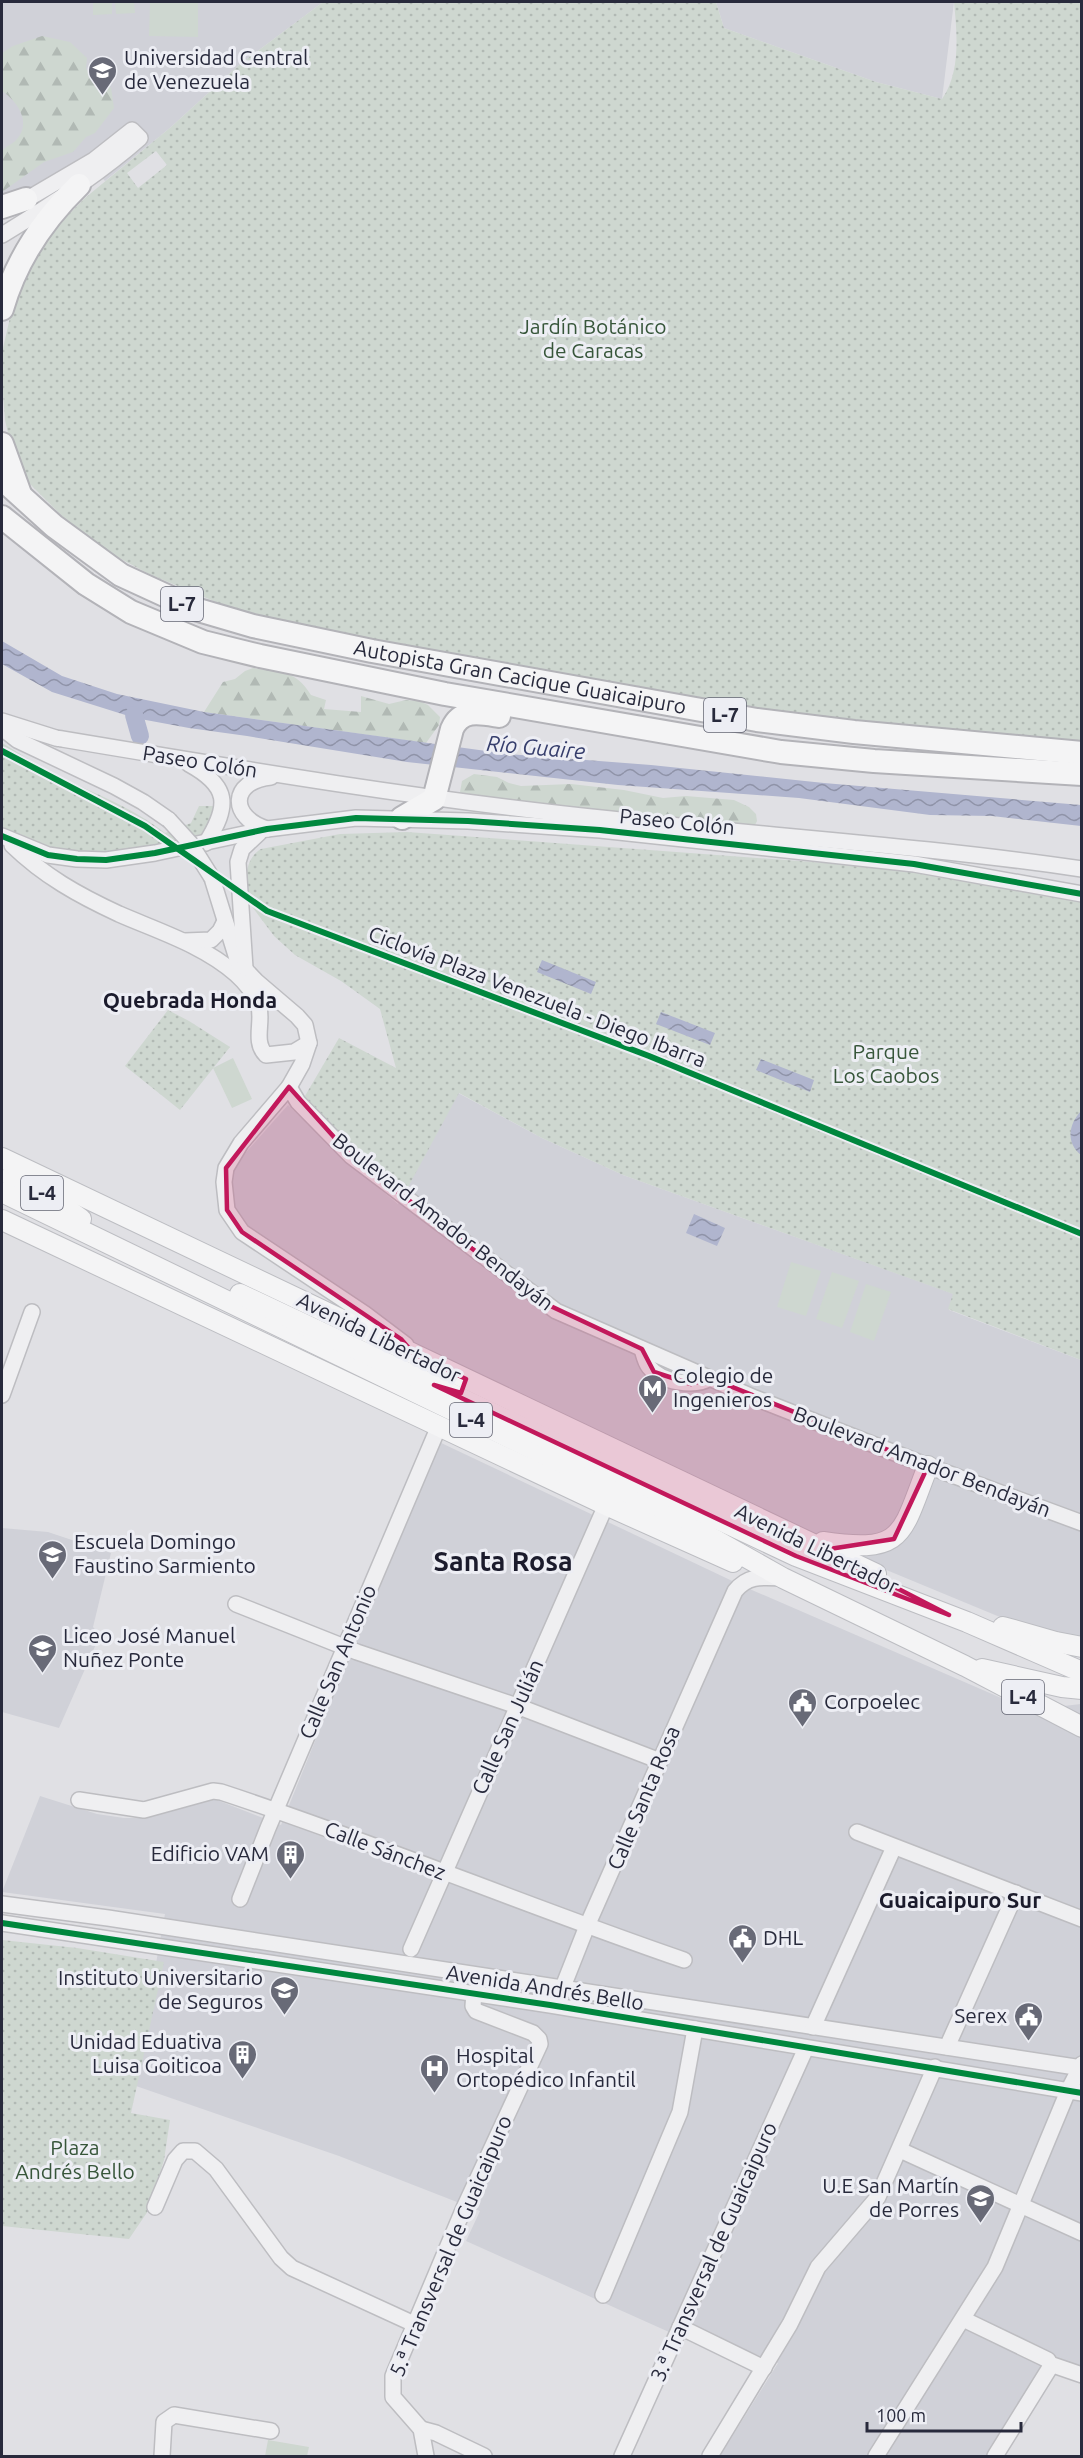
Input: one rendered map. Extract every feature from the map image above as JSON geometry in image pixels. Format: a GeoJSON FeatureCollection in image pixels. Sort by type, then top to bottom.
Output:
{"type":"FeatureCollection","features":[{"type":"Feature","properties":{"kind":"highway"},"geometry":{"type":"LineString","coordinates":[[2,309],[13,277],[30,245],[52,212],[79,185]]}},
{"type":"Feature","properties":{"kind":"highway"},"geometry":{"type":"LineString","coordinates":[[2,207],[26,199]]}},
{"type":"Feature","properties":{"kind":"highway"},"geometry":{"type":"LineString","coordinates":[[2,444],[21,495]]}},
{"type":"Feature","properties":{"kind":"highway"},"geometry":{"type":"LineString","coordinates":[[2,472],[21,495]]}},
{"type":"Feature","properties":{"kind":"highway","name":"Autopista Gran Cacique Guaicaipuro"},"geometry":{"type":"LineString","coordinates":[[2,478],[54,526],[121,575],[195,609],[254,626],[372,651],[757,720],[865,733],[1082,753]]}},
{"type":"Feature","properties":{"kind":"highway","name":"Autopista Gran Cacique Guaicaipuro"},"geometry":{"type":"LineString","coordinates":[[2,517],[86,584],[110,600],[153,623],[206,643],[445,694],[781,752],[873,761],[1082,774]]}},
{"type":"Feature","properties":{"kind":"highway"},"geometry":{"type":"LineString","coordinates":[[2,538],[86,584]]}},
{"type":"Feature","properties":{"kind":"highway"},"geometry":{"type":"LineString","coordinates":[[402,818],[436,793],[452,729],[458,720],[476,712],[518,718],[580,716]]}},
{"type":"Feature","properties":{"kind":"main road","name":"Avenida Libertador"},"geometry":{"type":"LineString","coordinates":[[2,1158],[884,1578],[958,1619]]}},
{"type":"Feature","properties":{"kind":"main road","name":"L-4"},"geometry":{"type":"LineString","coordinates":[[2,1171],[56,1201],[69,1217]]}},
{"type":"Feature","properties":{"kind":"main road","name":"Avenida Libertador"},"geometry":{"type":"LineString","coordinates":[[2,1181],[157,1267],[343,1358],[430,1392],[569,1467],[687,1524],[783,1578],[964,1666]]}},
{"type":"Feature","properties":{"kind":"main road","name":"Avenida Libertador"},"geometry":{"type":"LineString","coordinates":[[2,1192],[69,1217],[430,1392],[796,1556],[958,1619]]}},
{"type":"Feature","properties":{"kind":"main road","name":"L-4"},"geometry":{"type":"LineString","coordinates":[[2,1203],[128,1257],[157,1267]]}},
{"type":"Feature","properties":{"kind":"main road","name":"Avenida Libertador"},"geometry":{"type":"LineString","coordinates":[[2,1220],[606,1505],[724,1559],[752,1570],[783,1578]]}},
{"type":"Feature","properties":{"kind":"main road"},"geometry":{"type":"LineString","coordinates":[[343,1358],[352,1386]]}},
{"type":"Feature","properties":{"kind":"main road","name":"L-4"},"geometry":{"type":"LineString","coordinates":[[430,1392],[538,1414]]}},
{"type":"Feature","properties":{"kind":"main road"},"geometry":{"type":"LineString","coordinates":[[430,1392],[438,1416],[446,1429]]}},
{"type":"Feature","properties":{"kind":"main road","name":"L-4"},"geometry":{"type":"LineString","coordinates":[[446,1429],[569,1467]]}},
{"type":"Feature","properties":{"kind":"main road"},"geometry":{"type":"LineString","coordinates":[[800,1539],[864,1546],[884,1544],[894,1539],[903,1528],[928,1466]]}},
{"type":"Feature","properties":{"kind":"main road","name":"L-4"},"geometry":{"type":"LineString","coordinates":[[958,1619],[1011,1629],[1082,1647]]}},
{"type":"Feature","properties":{"kind":"main road","name":"L-4"},"geometry":{"type":"LineString","coordinates":[[958,1619],[1082,1672]]}},
{"type":"Feature","properties":{"kind":"main road","name":"L-4"},"geometry":{"type":"LineString","coordinates":[[964,1666],[1082,1727]]}},
{"type":"Feature","properties":{"kind":"main road"},"geometry":{"type":"LineString","coordinates":[[964,1666],[1005,1672],[1077,1689]]}},
{"type":"Feature","properties":{"kind":"street"},"geometry":{"type":"LineString","coordinates":[[2,235],[79,185],[132,130],[140,138]]}},
{"type":"Feature","properties":{"kind":"street"},"geometry":{"type":"LineString","coordinates":[[2,215],[26,199],[98,164]]}},
{"type":"Feature","properties":{"kind":"street","name":"Paseo Colón"},"geometry":{"type":"LineString","coordinates":[[2,721],[56,738],[291,777],[436,793],[611,819],[944,851],[1082,868]]}},
{"type":"Feature","properties":{"kind":"street","name":"Paseo Colón"},"geometry":{"type":"LineString","coordinates":[[2,728],[17,740],[133,797],[169,820],[190,843],[212,878],[234,954],[246,971],[305,1025],[309,1043]]}},
{"type":"Feature","properties":{"kind":"street"},"geometry":{"type":"LineString","coordinates":[[180,759],[205,773],[219,786],[222,802],[220,812],[206,843]]}},
{"type":"Feature","properties":{"kind":"street"},"geometry":{"type":"LineString","coordinates":[[246,971],[239,856],[247,843],[267,829],[245,818],[241,812],[240,793],[254,780],[291,777]]}},
{"type":"Feature","properties":{"kind":"street","name":"Paseo Colón"},"geometry":{"type":"LineString","coordinates":[[2,838],[48,855],[77,860],[130,858],[267,829],[356,818],[402,818],[600,830],[914,864],[1082,894]]}},
{"type":"Feature","properties":{"kind":"street"},"geometry":{"type":"LineString","coordinates":[[2,838],[36,869],[77,894],[182,941],[222,963],[248,988],[259,1008],[260,1046],[266,1055],[284,1055],[302,1049],[309,1043]]}},
{"type":"Feature","properties":{"kind":"street"},"geometry":{"type":"LineString","coordinates":[[182,941],[211,940],[220,931],[225,921]]}},
{"type":"Feature","properties":{"kind":"street"},"geometry":{"type":"LineString","coordinates":[[309,1043],[302,1064],[288,1088],[241,1143],[226,1168],[224,1182],[227,1210],[242,1232],[401,1339],[414,1354]]}},
{"type":"Feature","properties":{"kind":"street","name":"Boulevard Amador Bendayán"},"geometry":{"type":"LineString","coordinates":[[288,1088],[298,1102],[351,1156],[543,1302],[567,1317],[710,1378],[928,1466],[1082,1522]]}},
{"type":"Feature","properties":{"kind":"street"},"geometry":{"type":"LineString","coordinates":[[2,1395],[8,1356],[32,1312]]}},
{"type":"Feature","properties":{"kind":"street","name":"Calle San Antonio"},"geometry":{"type":"LineString","coordinates":[[240,1899],[345,1647],[446,1429]]}},
{"type":"Feature","properties":{"kind":"street","name":"Calle San Julián"},"geometry":{"type":"LineString","coordinates":[[411,1949],[606,1505]]}},
{"type":"Feature","properties":{"kind":"street"},"geometry":{"type":"LineString","coordinates":[[724,1559],[733,1576],[735,1591]]}},
{"type":"Feature","properties":{"kind":"street"},"geometry":{"type":"LineString","coordinates":[[735,1591],[742,1582],[750,1578],[783,1578]]}},
{"type":"Feature","properties":{"kind":"street","name":"Calle Santa Rosa"},"geometry":{"type":"LineString","coordinates":[[557,2006],[586,1926],[735,1591]]}},
{"type":"Feature","properties":{"kind":"street"},"geometry":{"type":"LineString","coordinates":[[236,1604],[345,1647],[517,1706],[660,1761]]}},
{"type":"Feature","properties":{"kind":"street","name":"Calle Sánchez"},"geometry":{"type":"LineString","coordinates":[[79,1800],[144,1810],[213,1791],[221,1792],[276,1810],[586,1926],[684,1960]]}},
{"type":"Feature","properties":{"kind":"street"},"geometry":{"type":"LineString","coordinates":[[857,1832],[1082,1919]]}},
{"type":"Feature","properties":{"kind":"street"},"geometry":{"type":"LineString","coordinates":[[813,2027],[894,1847]]}},
{"type":"Feature","properties":{"kind":"street"},"geometry":{"type":"LineString","coordinates":[[947,2047],[1016,1893]]}},
{"type":"Feature","properties":{"kind":"street","name":"Avenida Andrés Bello"},"geometry":{"type":"LineString","coordinates":[[2,1904],[108,1918],[1081,2067]]}},
{"type":"Feature","properties":{"kind":"street","name":"Avenida Andrés Bello"},"geometry":{"type":"LineString","coordinates":[[2,1923],[557,2006],[1075,2092]]}},
{"type":"Feature","properties":{"kind":"street","name":"5.ª Transversal de Guaicaipuro"},"geometry":{"type":"LineString","coordinates":[[421,2430],[396,2404],[391,2391],[393,2376],[476,2181],[540,2044],[539,2039],[533,2033],[476,2011],[473,2006],[474,1993]]}},
{"type":"Feature","properties":{"kind":"street"},"geometry":{"type":"LineString","coordinates":[[603,2295],[680,2112],[695,2030]]}},
{"type":"Feature","properties":{"kind":"street","name":"3.ª Transversal de Guaicaipuro"},"geometry":{"type":"LineString","coordinates":[[622,2457],[806,2048]]}},
{"type":"Feature","properties":{"kind":"street"},"geometry":{"type":"LineString","coordinates":[[710,2457],[793,2318],[818,2266],[878,2197],[935,2067]]}},
{"type":"Feature","properties":{"kind":"street"},"geometry":{"type":"LineString","coordinates":[[876,2457],[995,2267],[1075,2092],[1081,2067]]}},
{"type":"Feature","properties":{"kind":"street"},"geometry":{"type":"LineString","coordinates":[[900,2150],[1082,2233]]}},
{"type":"Feature","properties":{"kind":"street"},"geometry":{"type":"LineString","coordinates":[[155,2207],[175,2160],[183,2151],[195,2151],[216,2169],[281,2258],[292,2268],[414,2324]]}},
{"type":"Feature","properties":{"kind":"street"},"geometry":{"type":"LineString","coordinates":[[963,2319],[1048,2360],[1050,2364],[1082,2375]]}},
{"type":"Feature","properties":{"kind":"street"},"geometry":{"type":"LineString","coordinates":[[680,2327],[764,2368]]}},
{"type":"Feature","properties":{"kind":"street"},"geometry":{"type":"LineString","coordinates":[[995,2457],[1050,2364]]}},
{"type":"Feature","properties":{"kind":"street"},"geometry":{"type":"LineString","coordinates":[[162,2457],[164,2422],[174,2415],[271,2431]]}},
{"type":"Feature","properties":{"kind":"street"},"geometry":{"type":"LineString","coordinates":[[426,2457],[421,2430],[436,2433],[484,2457]]}},
{"type":"Feature","properties":{"kind":"highlighted area"},"geometry":{"type":"Polygon","coordinates":[[[289,1087],[351,1156],[542,1302],[642,1349],[654,1372],[691,1384],[710,1378],[928,1466],[894,1539],[823,1550],[949,1615],[796,1556],[434,1385],[461,1393],[466,1379],[414,1354],[401,1339],[242,1232],[227,1210],[226,1168],[289,1087]]]}},
{"type":"Feature","properties":{"kind":"shaded area","name":"Universidad Central de Venezuela"},"geometry":{"type":"Polygon","coordinates":[[[2,2],[323,2],[239,65],[171,127],[105,181],[85,159],[2,207],[2,2]]]}},
{"type":"Feature","properties":{"kind":"shaded area"},"geometry":{"type":"Polygon","coordinates":[[[716,2],[954,2],[942,99],[876,82],[724,28],[716,2]]]}},
{"type":"Feature","properties":{"kind":"shaded area"},"geometry":{"type":"Polygon","coordinates":[[[458,1093],[542,1138],[623,1175],[954,1294],[949,1310],[1081,1360],[1081,1644],[1060,1642],[785,1528],[434,1356],[305,1271],[233,1219],[228,1183],[233,1167],[288,1105],[352,1166],[398,1204],[458,1093]]]}},
{"type":"Feature","properties":{"kind":"shaded area"},"geometry":{"type":"Polygon","coordinates":[[[437,1441],[745,1587],[1029,1710],[1081,1704],[1081,2368],[1050,2354],[986,2456],[720,2456],[778,2363],[675,2322],[669,2332],[466,2241],[480,2211],[339,2156],[136,2086],[134,2084],[165,1914],[2,1892],[40,1796],[97,1814],[124,1818],[143,1818],[204,1798],[217,1800],[281,1825],[437,1441]]]}},
{"type":"Feature","properties":{"kind":"shaded area"},"geometry":{"type":"Polygon","coordinates":[[[2,1528],[48,1532],[111,1553],[93,1627],[100,1635],[59,1728],[2,1712],[2,1528]]]}},
{"type":"Feature","properties":{"kind":"green space"},"geometry":{"type":"Polygon","coordinates":[[[93,2],[112,2],[112,14],[93,15],[93,2]]]}},
{"type":"Feature","properties":{"kind":"green space"},"geometry":{"type":"Polygon","coordinates":[[[115,2],[134,2],[135,13],[116,14],[115,2]]]}},
{"type":"Feature","properties":{"kind":"green space"},"geometry":{"type":"Polygon","coordinates":[[[150,2],[198,2],[198,37],[149,36],[150,2]]]}},
{"type":"Feature","properties":{"kind":"green space","name":"Jardín Botánico de Caracas"},"geometry":{"type":"Polygon","coordinates":[[[323,2],[716,2],[724,28],[876,82],[942,99],[955,65],[957,39],[954,2],[1081,2],[1081,742],[804,719],[588,682],[311,627],[228,607],[149,574],[119,558],[75,529],[23,477],[11,446],[5,420],[2,381],[3,348],[17,292],[39,250],[63,220],[85,198],[171,127],[239,65],[323,2]],[[156,151],[127,173],[138,188],[167,165],[156,151]]]}},
{"type":"Feature","properties":{"kind":"green space"},"geometry":{"type":"Polygon","coordinates":[[[42,36],[70,42],[87,58],[86,69],[111,88],[114,108],[95,133],[86,137],[73,152],[44,162],[2,192],[2,151],[17,139],[23,126],[23,119],[13,100],[2,91],[2,53],[13,46],[42,36]]]}},
{"type":"Feature","properties":{"kind":"green space"},"geometry":{"type":"Polygon","coordinates":[[[253,668],[280,672],[300,681],[311,695],[326,700],[324,709],[361,712],[361,696],[389,704],[406,700],[419,701],[428,705],[440,717],[439,725],[426,743],[204,712],[223,682],[235,679],[253,668]]]}},
{"type":"Feature","properties":{"kind":"green space"},"geometry":{"type":"Polygon","coordinates":[[[2,743],[50,772],[138,814],[165,833],[191,823],[199,806],[214,806],[210,821],[201,837],[117,856],[59,853],[2,830],[2,743]]]}},
{"type":"Feature","properties":{"kind":"green space"},"geometry":{"type":"Polygon","coordinates":[[[474,774],[497,777],[521,786],[571,784],[624,790],[663,798],[686,796],[734,800],[749,807],[756,814],[757,821],[755,825],[748,828],[463,799],[460,792],[462,781],[474,774]]]}},
{"type":"Feature","properties":{"kind":"green space","name":"Parque Los Caobos"},"geometry":{"type":"Polygon","coordinates":[[[407,832],[894,868],[954,875],[1081,900],[1081,1360],[948,1309],[953,1294],[623,1175],[542,1138],[459,1093],[407,1189],[364,1158],[302,1101],[339,1038],[396,1068],[380,1009],[341,981],[295,955],[274,936],[244,896],[246,876],[249,863],[261,849],[340,834],[407,832]]]}},
{"type":"Feature","properties":{"kind":"green space"},"geometry":{"type":"Polygon","coordinates":[[[168,1010],[230,1047],[180,1110],[125,1066],[168,1010]]]}},
{"type":"Feature","properties":{"kind":"green space"},"geometry":{"type":"Polygon","coordinates":[[[233,1058],[252,1099],[232,1108],[213,1068],[233,1058]]]}},
{"type":"Feature","properties":{"kind":"green space"},"geometry":{"type":"Polygon","coordinates":[[[791,1262],[821,1271],[806,1316],[777,1307],[791,1262]]]}},
{"type":"Feature","properties":{"kind":"green space"},"geometry":{"type":"Polygon","coordinates":[[[832,1272],[859,1281],[842,1328],[816,1319],[832,1272]]]}},
{"type":"Feature","properties":{"kind":"green space"},"geometry":{"type":"Polygon","coordinates":[[[866,1284],[891,1292],[874,1341],[850,1332],[866,1284]]]}},
{"type":"Feature","properties":{"kind":"green space","name":"Plaza Andrés Bello"},"geometry":{"type":"Polygon","coordinates":[[[2,1940],[77,1948],[164,1962],[131,2113],[170,2120],[164,2160],[148,2211],[129,2239],[2,2226],[2,1940]]]}},
{"type":"Feature","properties":{"kind":"green space"},"geometry":{"type":"Polygon","coordinates":[[[268,2440],[309,2447],[307,2456],[265,2456],[268,2440]]]}},
{"type":"Feature","properties":{"kind":"water","name":"Río Guaire"},"geometry":{"type":"Polygon","coordinates":[[[2,641],[62,676],[117,694],[204,712],[508,754],[1081,805],[1081,826],[992,816],[930,815],[799,798],[618,785],[407,762],[189,728],[135,718],[52,692],[2,664],[2,641]]]}},
{"type":"Feature","properties":{"kind":"water"},"geometry":{"type":"Polygon","coordinates":[[[542,960],[596,982],[591,994],[537,972],[542,960]]]}},
{"type":"Feature","properties":{"kind":"water"},"geometry":{"type":"Polygon","coordinates":[[[661,1012],[715,1033],[710,1045],[656,1024],[661,1012]]]}},
{"type":"Feature","properties":{"kind":"water"},"geometry":{"type":"Polygon","coordinates":[[[761,1059],[814,1080],[810,1092],[756,1070],[761,1059]]]}},
{"type":"Feature","properties":{"kind":"water"},"geometry":{"type":"Polygon","coordinates":[[[1081,1111],[1081,1155],[1073,1145],[1070,1134],[1073,1122],[1081,1111]]]}},
{"type":"Feature","properties":{"kind":"water"},"geometry":{"type":"Polygon","coordinates":[[[694,1214],[725,1228],[717,1246],[686,1233],[694,1214]]]}},
{"type":"Feature","properties":{"kind":"waterway"},"geometry":{"type":"LineString","coordinates":[[134,715],[140,736]]}},
{"type":"Feature","properties":{"kind":"cycle path","name":"Ciclovía Plaza Venezuela - Diego Ibarra"},"geometry":{"type":"LineString","coordinates":[[2,751],[145,826],[267,911],[649,1056],[1082,1234]]}},
{"type":"Feature","properties":{"kind":"cycle path"},"geometry":{"type":"LineString","coordinates":[[2,836],[48,855],[106,860],[155,853],[267,829],[356,818],[468,821],[600,830],[914,864],[1082,894]]}},
{"type":"Feature","properties":{"kind":"cycle path"},"geometry":{"type":"LineString","coordinates":[[2,1923],[550,2005],[1082,2093]]}},
{"type":"Feature","properties":{"kind":"place","name":"Universidad Central de Venezuela"},"geometry":{"type":"Point","coordinates":[103,96]}},
{"type":"Feature","properties":{"kind":"place","name":"Colegio de Ingenieros"},"geometry":{"type":"Point","coordinates":[652,1414]}},
{"type":"Feature","properties":{"kind":"place","name":"Escuela Domingo Faustino Sarmiento"},"geometry":{"type":"Point","coordinates":[53,1580]}},
{"type":"Feature","properties":{"kind":"place","name":"Liceo José Manuel Nuñez Ponte"},"geometry":{"type":"Point","coordinates":[42,1674]}},
{"type":"Feature","properties":{"kind":"place","name":"Corpoelec"},"geometry":{"type":"Point","coordinates":[803,1728]}},
{"type":"Feature","properties":{"kind":"place","name":"Edificio VAM"},"geometry":{"type":"Point","coordinates":[290,1880]}},
{"type":"Feature","properties":{"kind":"place","name":"DHL"},"geometry":{"type":"Point","coordinates":[742,1964]}},
{"type":"Feature","properties":{"kind":"place","name":"Instituto Universitario de Seguros"},"geometry":{"type":"Point","coordinates":[284,2016]}},
{"type":"Feature","properties":{"kind":"place","name":"Serex"},"geometry":{"type":"Point","coordinates":[1028,2042]}},
{"type":"Feature","properties":{"kind":"place","name":"Unidad Eduativa Luisa Goiticoa"},"geometry":{"type":"Point","coordinates":[243,2080]}},
{"type":"Feature","properties":{"kind":"place","name":"Hospital Ortopédico Infantil"},"geometry":{"type":"Point","coordinates":[435,2094]}},
{"type":"Feature","properties":{"kind":"place","name":"U.E San Martín de Porres"},"geometry":{"type":"Point","coordinates":[980,2224]}},
{"type":"Feature","properties":{"kind":"district","name":"Quebrada Honda"},"geometry":{"type":"Point","coordinates":[190,1000]}},
{"type":"Feature","properties":{"kind":"district","name":"Santa Rosa"},"geometry":{"type":"Point","coordinates":[503,1562]}},
{"type":"Feature","properties":{"kind":"district","name":"Guaicaipuro Sur"},"geometry":{"type":"Point","coordinates":[960,1900]}}]}
